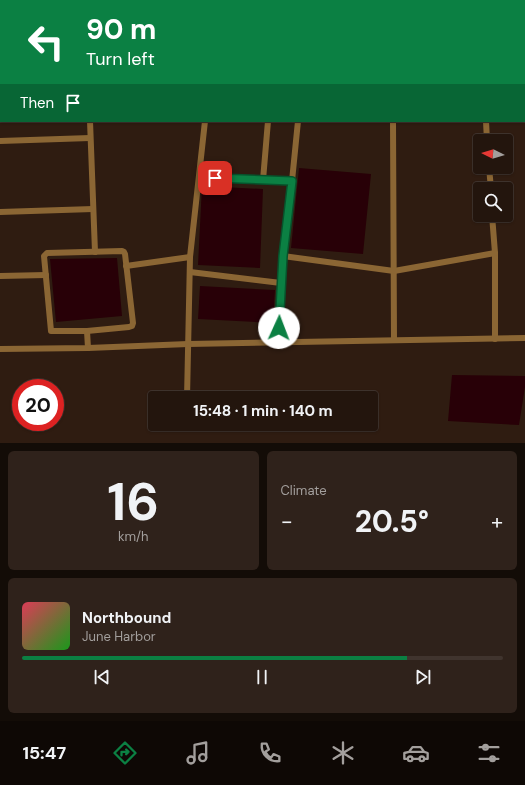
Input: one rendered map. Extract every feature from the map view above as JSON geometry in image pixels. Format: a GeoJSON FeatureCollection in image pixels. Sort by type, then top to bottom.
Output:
{"type":"FeatureCollection","features":[{"type":"Feature","properties":{"kind":"lane"},"geometry":{"type":"LineString","coordinates":[[90,122],[95,252]]}},
{"type":"Feature","properties":{"kind":"lane"},"geometry":{"type":"LineString","coordinates":[[187,391],[190,257],[205,122]]}},
{"type":"Feature","properties":{"kind":"lane"},"geometry":{"type":"LineString","coordinates":[[263,180],[268,122]]}},
{"type":"Feature","properties":{"kind":"lane"},"geometry":{"type":"LineString","coordinates":[[278,343],[283,256],[298,122]]}},
{"type":"Feature","properties":{"kind":"lane"},"geometry":{"type":"LineString","coordinates":[[393,122],[394,340]]}},
{"type":"Feature","properties":{"kind":"lane"},"geometry":{"type":"LineString","coordinates":[[486,122],[487,134]]}},
{"type":"Feature","properties":{"kind":"lane"},"geometry":{"type":"LineString","coordinates":[[0,141],[90,138]]}},
{"type":"Feature","properties":{"kind":"lane"},"geometry":{"type":"LineString","coordinates":[[199,177],[292,181]]}},
{"type":"Feature","properties":{"kind":"lane"},"geometry":{"type":"LineString","coordinates":[[0,212],[93,209]]}},
{"type":"Feature","properties":{"kind":"lane"},"geometry":{"type":"LineString","coordinates":[[493,222],[495,253],[495,339]]}},
{"type":"Feature","properties":{"kind":"lane"},"geometry":{"type":"LineString","coordinates":[[95,252],[124,252],[133,323],[132,326],[87,331],[51,331],[44,256],[47,253],[95,252]]}},
{"type":"Feature","properties":{"kind":"lane"},"geometry":{"type":"LineString","coordinates":[[283,256],[394,271],[495,253]]}},
{"type":"Feature","properties":{"kind":"lane"},"geometry":{"type":"LineString","coordinates":[[126,266],[190,257]]}},
{"type":"Feature","properties":{"kind":"lane"},"geometry":{"type":"LineString","coordinates":[[190,272],[281,283]]}},
{"type":"Feature","properties":{"kind":"lane"},"geometry":{"type":"LineString","coordinates":[[0,276],[46,275]]}},
{"type":"Feature","properties":{"kind":"lane"},"geometry":{"type":"LineString","coordinates":[[87,331],[88,348]]}},
{"type":"Feature","properties":{"kind":"lane"},"geometry":{"type":"LineString","coordinates":[[0,349],[525,338]]}},
{"type":"Feature","properties":{"kind":"shaded area"},"geometry":{"type":"Polygon","coordinates":[[[299,168],[371,174],[363,254],[291,248],[299,168]]]}},
{"type":"Feature","properties":{"kind":"shaded area"},"geometry":{"type":"Polygon","coordinates":[[[202,186],[263,189],[260,268],[198,265],[202,186]]]}},
{"type":"Feature","properties":{"kind":"shaded area"},"geometry":{"type":"Polygon","coordinates":[[[117,258],[122,316],[56,322],[50,259],[117,258]]]}},
{"type":"Feature","properties":{"kind":"shaded area"},"geometry":{"type":"Polygon","coordinates":[[[200,286],[275,290],[273,323],[198,319],[200,286]]]}},
{"type":"Feature","properties":{"kind":"shaded area"},"geometry":{"type":"Polygon","coordinates":[[[452,375],[525,376],[525,387],[519,425],[448,421],[452,375]]]}},
{"type":"Feature","properties":{"kind":"route"},"geometry":{"type":"LineString","coordinates":[[215,178],[292,181],[283,256],[279,328]]}}]}
